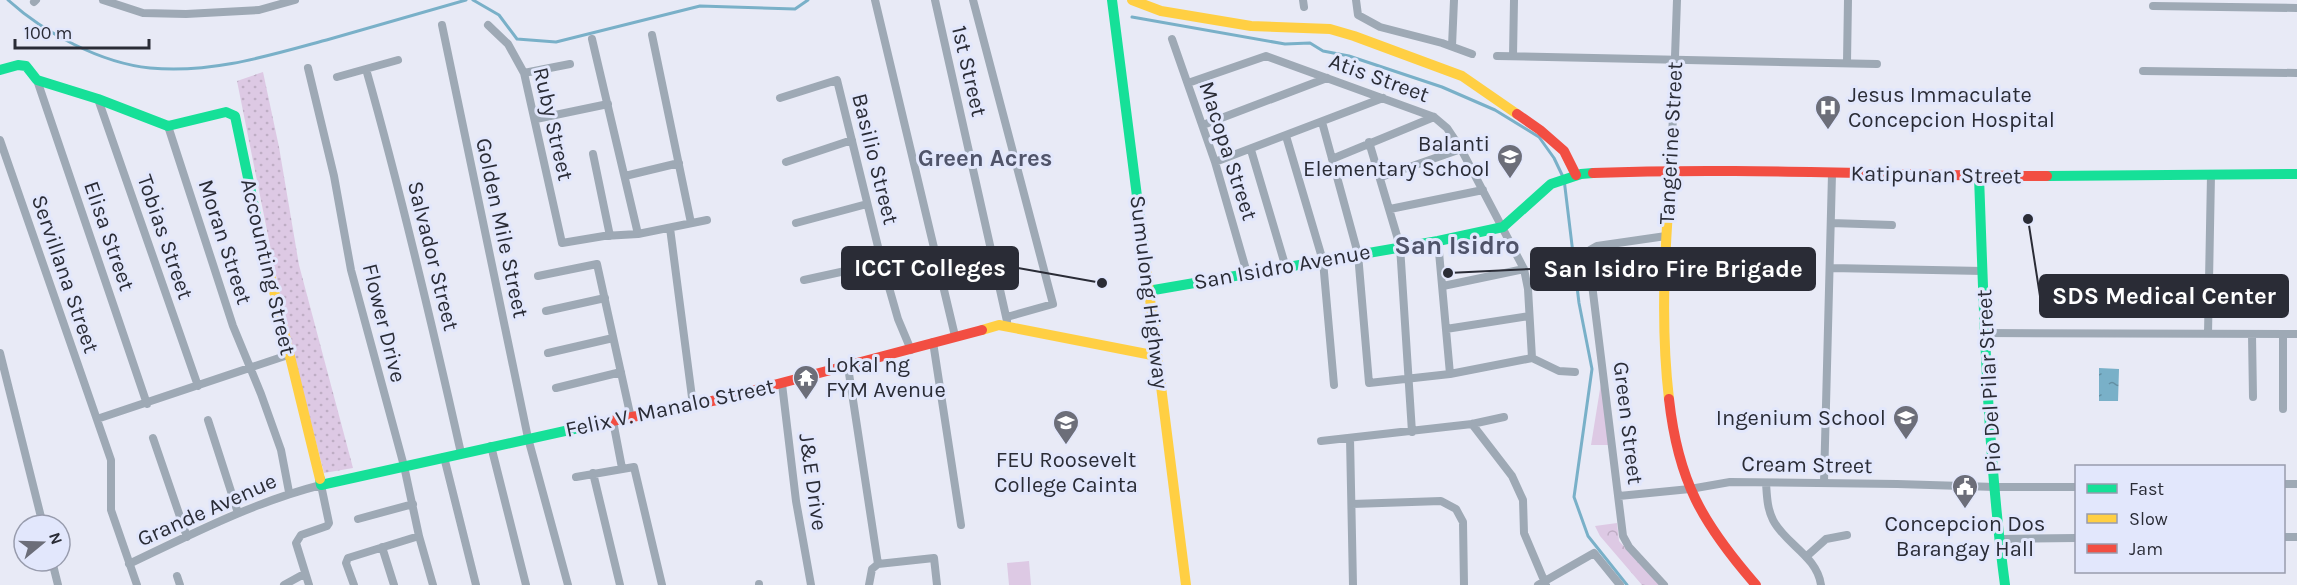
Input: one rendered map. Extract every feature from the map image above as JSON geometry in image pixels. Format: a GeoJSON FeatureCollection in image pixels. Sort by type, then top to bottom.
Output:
{"type":"FeatureCollection","features":[{"type":"Feature","properties":{"kind":"street"},"geometry":{"type":"LineString","coordinates":[[103,0],[143,13],[186,14],[259,10],[295,0]]}},
{"type":"Feature","properties":{"kind":"street"},"geometry":{"type":"LineString","coordinates":[[875,0],[955,336]]}},
{"type":"Feature","properties":{"kind":"street","name":"1st Street"},"geometry":{"type":"LineString","coordinates":[[935,0],[1007,321]]}},
{"type":"Feature","properties":{"kind":"street"},"geometry":{"type":"LineString","coordinates":[[973,0],[1053,304],[1007,321]]}},
{"type":"Feature","properties":{"kind":"street","name":"Sumulong Highway"},"geometry":{"type":"LineString","coordinates":[[1112,0],[1186,585]]}},
{"type":"Feature","properties":{"kind":"street"},"geometry":{"type":"LineString","coordinates":[[1132,0],[1161,11],[1251,26],[1330,29],[1462,76],[1540,130],[1564,151],[1567,178]]}},
{"type":"Feature","properties":{"kind":"street"},"geometry":{"type":"LineString","coordinates":[[1356,0],[1358,15],[1380,27],[1452,46],[1472,54]]}},
{"type":"Feature","properties":{"kind":"street"},"geometry":{"type":"LineString","coordinates":[[1452,46],[1454,0]]}},
{"type":"Feature","properties":{"kind":"street"},"geometry":{"type":"LineString","coordinates":[[1513,56],[1515,0]]}},
{"type":"Feature","properties":{"kind":"street","name":"Tangerine Street"},"geometry":{"type":"LineString","coordinates":[[1677,0],[1664,313],[1666,371],[1673,426],[1690,489],[1718,540],[1756,585]]}},
{"type":"Feature","properties":{"kind":"street"},"geometry":{"type":"LineString","coordinates":[[1847,62],[1848,0]]}},
{"type":"Feature","properties":{"kind":"street"},"geometry":{"type":"LineString","coordinates":[[2153,6],[2297,8]]}},
{"type":"Feature","properties":{"kind":"street","name":"Golden Mile Street"},"geometry":{"type":"LineString","coordinates":[[442,25],[528,438],[568,585]]}},
{"type":"Feature","properties":{"kind":"street","name":"Ruby Street"},"geometry":{"type":"LineString","coordinates":[[488,25],[508,44],[524,73],[562,243],[610,236]]}},
{"type":"Feature","properties":{"kind":"street"},"geometry":{"type":"LineString","coordinates":[[652,35],[691,223]]}},
{"type":"Feature","properties":{"kind":"street"},"geometry":{"type":"LineString","coordinates":[[592,39],[638,234]]}},
{"type":"Feature","properties":{"kind":"street","name":"Macopa Street"},"geometry":{"type":"LineString","coordinates":[[1173,39],[1215,162],[1247,273]]}},
{"type":"Feature","properties":{"kind":"street","name":"Atis Street"},"geometry":{"type":"LineString","coordinates":[[1188,83],[1266,56],[1434,117],[1447,128],[1461,149],[1524,269],[1528,289],[1532,358]]}},
{"type":"Feature","properties":{"kind":"street"},"geometry":{"type":"LineString","coordinates":[[1497,56],[1877,64]]}},
{"type":"Feature","properties":{"kind":"street"},"geometry":{"type":"LineString","coordinates":[[337,77],[398,60]]}},
{"type":"Feature","properties":{"kind":"street"},"geometry":{"type":"LineString","coordinates":[[0,70],[21,63],[25,64],[32,70],[37,80],[98,99],[168,126]]}},
{"type":"Feature","properties":{"kind":"street"},"geometry":{"type":"LineString","coordinates":[[524,73],[570,64]]}},
{"type":"Feature","properties":{"kind":"street","name":"Flower Drive"},"geometry":{"type":"LineString","coordinates":[[308,68],[334,176],[351,270],[404,466],[419,536],[433,585]]}},
{"type":"Feature","properties":{"kind":"street","name":"Salvador Street"},"geometry":{"type":"LineString","coordinates":[[366,69],[428,307],[461,453]]}},
{"type":"Feature","properties":{"kind":"street"},"geometry":{"type":"LineString","coordinates":[[2143,71],[2297,73]]}},
{"type":"Feature","properties":{"kind":"street"},"geometry":{"type":"LineString","coordinates":[[1203,125],[1327,78]]}},
{"type":"Feature","properties":{"kind":"street","name":"Elisa Street"},"geometry":{"type":"LineString","coordinates":[[37,80],[147,404]]}},
{"type":"Feature","properties":{"kind":"street","name":"Basilio Street"},"geometry":{"type":"LineString","coordinates":[[780,98],[837,80],[882,262],[898,319],[911,350]]}},
{"type":"Feature","properties":{"kind":"street"},"geometry":{"type":"LineString","coordinates":[[1215,162],[1383,98]]}},
{"type":"Feature","properties":{"kind":"street","name":"Tobias Street"},"geometry":{"type":"LineString","coordinates":[[98,99],[198,386]]}},
{"type":"Feature","properties":{"kind":"street"},"geometry":{"type":"LineString","coordinates":[[536,119],[608,104]]}},
{"type":"Feature","properties":{"kind":"street","name":"Accounting Street"},"geometry":{"type":"LineString","coordinates":[[168,126],[226,112],[235,116],[267,268],[321,485]]}},
{"type":"Feature","properties":{"kind":"street"},"geometry":{"type":"LineString","coordinates":[[1332,159],[1434,117]]}},
{"type":"Feature","properties":{"kind":"street"},"geometry":{"type":"LineString","coordinates":[[1322,122],[1358,255],[1369,383],[1450,374],[1532,358],[1559,371],[1575,372]]}},
{"type":"Feature","properties":{"kind":"street","name":"Moran Street"},"geometry":{"type":"LineString","coordinates":[[168,126],[232,326],[280,450],[289,492]]}},
{"type":"Feature","properties":{"kind":"street"},"geometry":{"type":"LineString","coordinates":[[1286,136],[1323,261],[1334,385]]}},
{"type":"Feature","properties":{"kind":"street","name":"Servillana Street"},"geometry":{"type":"LineString","coordinates":[[0,140],[111,460],[111,510],[129,564]]}},
{"type":"Feature","properties":{"kind":"street"},"geometry":{"type":"LineString","coordinates":[[786,162],[852,140]]}},
{"type":"Feature","properties":{"kind":"street"},"geometry":{"type":"LineString","coordinates":[[1369,142],[1400,246],[1412,432]]}},
{"type":"Feature","properties":{"kind":"street"},"geometry":{"type":"LineString","coordinates":[[1381,177],[1461,149]]}},
{"type":"Feature","properties":{"kind":"street"},"geometry":{"type":"LineString","coordinates":[[1251,150],[1286,267]]}},
{"type":"Feature","properties":{"kind":"street"},"geometry":{"type":"LineString","coordinates":[[593,154],[610,236],[638,234],[707,220]]}},
{"type":"Feature","properties":{"kind":"street"},"geometry":{"type":"LineString","coordinates":[[624,176],[679,163]]}},
{"type":"Feature","properties":{"kind":"street","name":"Katipunan Street"},"geometry":{"type":"LineString","coordinates":[[1567,178],[1671,170],[1979,176],[2297,174]]}},
{"type":"Feature","properties":{"kind":"street"},"geometry":{"type":"LineString","coordinates":[[1824,483],[1832,174]]}},
{"type":"Feature","properties":{"kind":"street","name":"Pio Del Pilar Street"},"geometry":{"type":"LineString","coordinates":[[1979,176],[1985,333],[1995,487],[1999,539],[2006,585]]}},
{"type":"Feature","properties":{"kind":"street"},"geometry":{"type":"LineString","coordinates":[[2208,334],[2211,176]]}},
{"type":"Feature","properties":{"kind":"street","name":"San Isidro Avenue"},"geometry":{"type":"LineString","coordinates":[[1148,291],[1438,241],[1503,227],[1521,213],[1539,193],[1567,178]]}},
{"type":"Feature","properties":{"kind":"street"},"geometry":{"type":"LineString","coordinates":[[1390,209],[1483,190]]}},
{"type":"Feature","properties":{"kind":"street"},"geometry":{"type":"LineString","coordinates":[[796,223],[867,204]]}},
{"type":"Feature","properties":{"kind":"street"},"geometry":{"type":"LineString","coordinates":[[1831,224],[1892,225]]}},
{"type":"Feature","properties":{"kind":"street"},"geometry":{"type":"LineString","coordinates":[[670,228],[693,405]]}},
{"type":"Feature","properties":{"kind":"street","name":"Green Street"},"geometry":{"type":"LineString","coordinates":[[1664,585],[1629,547],[1623,536],[1589,260],[1590,250],[1598,246],[1666,236]]}},
{"type":"Feature","properties":{"kind":"street"},"geometry":{"type":"LineString","coordinates":[[1438,241],[1450,374]]}},
{"type":"Feature","properties":{"kind":"street"},"geometry":{"type":"LineString","coordinates":[[804,280],[882,262]]}},
{"type":"Feature","properties":{"kind":"street"},"geometry":{"type":"LineString","coordinates":[[538,276],[593,263],[599,267],[631,418]]}},
{"type":"Feature","properties":{"kind":"street"},"geometry":{"type":"LineString","coordinates":[[1831,268],[1983,271]]}},
{"type":"Feature","properties":{"kind":"street"},"geometry":{"type":"LineString","coordinates":[[1443,286],[1524,269]]}},
{"type":"Feature","properties":{"kind":"street"},"geometry":{"type":"LineString","coordinates":[[546,311],[604,298]]}},
{"type":"Feature","properties":{"kind":"street"},"geometry":{"type":"LineString","coordinates":[[1446,329],[1529,316]]}},
{"type":"Feature","properties":{"kind":"street","name":"Felix V. Manalo Street"},"geometry":{"type":"LineString","coordinates":[[321,485],[782,384],[911,350],[1007,321],[1157,356]]}},
{"type":"Feature","properties":{"kind":"street"},"geometry":{"type":"LineString","coordinates":[[1985,333],[2297,334]]}},
{"type":"Feature","properties":{"kind":"street"},"geometry":{"type":"LineString","coordinates":[[2283,334],[2283,409]]}},
{"type":"Feature","properties":{"kind":"street"},"geometry":{"type":"LineString","coordinates":[[2252,335],[2253,397]]}},
{"type":"Feature","properties":{"kind":"street"},"geometry":{"type":"LineString","coordinates":[[548,353],[613,339]]}},
{"type":"Feature","properties":{"kind":"street"},"geometry":{"type":"LineString","coordinates":[[933,342],[961,525]]}},
{"type":"Feature","properties":{"kind":"street"},"geometry":{"type":"LineString","coordinates":[[0,353],[40,513]]}},
{"type":"Feature","properties":{"kind":"street"},"geometry":{"type":"LineString","coordinates":[[97,419],[288,355]]}},
{"type":"Feature","properties":{"kind":"street"},"geometry":{"type":"LineString","coordinates":[[848,367],[878,564]]}},
{"type":"Feature","properties":{"kind":"street"},"geometry":{"type":"LineString","coordinates":[[556,388],[621,372]]}},
{"type":"Feature","properties":{"kind":"street","name":"J&E Drive"},"geometry":{"type":"LineString","coordinates":[[782,384],[796,501],[811,585]]}},
{"type":"Feature","properties":{"kind":"street"},"geometry":{"type":"LineString","coordinates":[[1322,441],[1412,432],[1504,417]]}},
{"type":"Feature","properties":{"kind":"street"},"geometry":{"type":"LineString","coordinates":[[207,420],[238,513]]}},
{"type":"Feature","properties":{"kind":"street"},"geometry":{"type":"LineString","coordinates":[[613,421],[622,468]]}},
{"type":"Feature","properties":{"kind":"street"},"geometry":{"type":"LineString","coordinates":[[1472,424],[1512,476],[1523,500],[1524,532],[1542,584],[1594,553],[1620,585]]}},
{"type":"Feature","properties":{"kind":"street"},"geometry":{"type":"LineString","coordinates":[[153,438],[187,537]]}},
{"type":"Feature","properties":{"kind":"street"},"geometry":{"type":"LineString","coordinates":[[1350,438],[1353,585]]}},
{"type":"Feature","properties":{"kind":"street"},"geometry":{"type":"LineString","coordinates":[[491,446],[526,585]]}},
{"type":"Feature","properties":{"kind":"street"},"geometry":{"type":"LineString","coordinates":[[444,457],[476,585]]}},
{"type":"Feature","properties":{"kind":"street"},"geometry":{"type":"LineString","coordinates":[[576,477],[634,467],[662,585]]}},
{"type":"Feature","properties":{"kind":"street"},"geometry":{"type":"LineString","coordinates":[[593,473],[620,585]]}},
{"type":"Feature","properties":{"kind":"street","name":"Cream Street"},"geometry":{"type":"LineString","coordinates":[[1619,496],[1690,489],[1730,482],[2075,487]]}},
{"type":"Feature","properties":{"kind":"street"},"geometry":{"type":"LineString","coordinates":[[1766,483],[1767,506],[1774,522],[1807,556],[1820,578],[1821,585]]}},
{"type":"Feature","properties":{"kind":"street"},"geometry":{"type":"LineString","coordinates":[[309,585],[296,543],[297,538],[301,535],[327,526],[329,523],[321,485]]}},
{"type":"Feature","properties":{"kind":"street","name":"Grande Avenue"},"geometry":{"type":"LineString","coordinates":[[137,585],[129,564],[289,492],[321,485]]}},
{"type":"Feature","properties":{"kind":"street"},"geometry":{"type":"LineString","coordinates":[[1352,504],[1441,501],[1456,509],[1463,522],[1464,585]]}},
{"type":"Feature","properties":{"kind":"street"},"geometry":{"type":"LineString","coordinates":[[358,519],[412,504]]}},
{"type":"Feature","properties":{"kind":"street"},"geometry":{"type":"LineString","coordinates":[[1807,556],[1826,539],[1847,535]]}},
{"type":"Feature","properties":{"kind":"street"},"geometry":{"type":"LineString","coordinates":[[354,585],[346,560],[419,536]]}},
{"type":"Feature","properties":{"kind":"street"},"geometry":{"type":"LineString","coordinates":[[1999,539],[2075,538]]}},
{"type":"Feature","properties":{"kind":"street"},"geometry":{"type":"LineString","coordinates":[[382,547],[394,585]]}},
{"type":"Feature","properties":{"kind":"street"},"geometry":{"type":"LineString","coordinates":[[869,585],[872,569],[878,564],[934,558],[937,585]]}},
{"type":"Feature","properties":{"kind":"street"},"geometry":{"type":"LineString","coordinates":[[284,585],[304,574]]}},
{"type":"Feature","properties":{"kind":"street"},"geometry":{"type":"LineString","coordinates":[[177,576],[180,585]]}},
{"type":"Feature","properties":{"kind":"green space"},"geometry":{"type":"Polygon","coordinates":[[[263,72],[279,147],[299,265],[353,468],[324,473],[288,335],[237,81],[263,72]]]}},
{"type":"Feature","properties":{"kind":"green space"},"geometry":{"type":"Polygon","coordinates":[[[1601,383],[1609,445],[1591,445],[1601,383]]]}},
{"type":"Feature","properties":{"kind":"green space"},"geometry":{"type":"Polygon","coordinates":[[[1617,523],[1619,541],[1659,585],[1642,585],[1600,536],[1595,526],[1617,523]]]}},
{"type":"Feature","properties":{"kind":"green space"},"geometry":{"type":"Polygon","coordinates":[[[1029,561],[1031,585],[1009,585],[1007,563],[1029,561]]]}},
{"type":"Feature","properties":{"kind":"water"},"geometry":{"type":"Polygon","coordinates":[[[2099,368],[2119,369],[2118,401],[2099,401],[2099,368]]]}},
{"type":"Feature","properties":{"kind":"waterway"},"geometry":{"type":"LineString","coordinates":[[8,0],[38,24],[93,53],[131,65],[173,69],[219,66],[263,57],[466,0]]}},
{"type":"Feature","properties":{"kind":"waterway"},"geometry":{"type":"LineString","coordinates":[[473,0],[499,15],[517,39],[556,42],[700,6],[795,9],[808,0]]}},
{"type":"Feature","properties":{"kind":"waterway"},"geometry":{"type":"LineString","coordinates":[[1132,17],[1285,44],[1310,43],[1323,51],[1349,56],[1442,87],[1495,110],[1539,137],[1554,158],[1564,179],[1579,303],[1592,369],[1574,497],[1588,536],[1627,585]]}},
{"type":"Feature","properties":{"kind":"traffic: fast"},"geometry":{"type":"LineString","coordinates":[[1112,0],[1146,267]]}},
{"type":"Feature","properties":{"kind":"traffic: fast"},"geometry":{"type":"LineString","coordinates":[[0,70],[18,65],[26,66],[37,80],[98,99],[168,126],[226,112],[235,116],[259,230]]}},
{"type":"Feature","properties":{"kind":"traffic: fast"},"geometry":{"type":"LineString","coordinates":[[1148,291],[1438,241],[1503,227],[1551,184],[1581,174],[1593,173]]}},
{"type":"Feature","properties":{"kind":"traffic: fast"},"geometry":{"type":"LineString","coordinates":[[2047,176],[2297,174]]}},
{"type":"Feature","properties":{"kind":"traffic: fast"},"geometry":{"type":"LineString","coordinates":[[1979,176],[1990,432],[2005,585]]}},
{"type":"Feature","properties":{"kind":"traffic: fast"},"geometry":{"type":"LineString","coordinates":[[320,479],[321,485],[592,425]]}},
{"type":"Feature","properties":{"kind":"traffic: slow"},"geometry":{"type":"LineString","coordinates":[[1132,0],[1161,11],[1251,26],[1330,29],[1354,36],[1462,76],[1517,114]]}},
{"type":"Feature","properties":{"kind":"traffic: slow"},"geometry":{"type":"LineString","coordinates":[[1669,399],[1664,313],[1671,170]]}},
{"type":"Feature","properties":{"kind":"traffic: slow"},"geometry":{"type":"LineString","coordinates":[[259,230],[320,479]]}},
{"type":"Feature","properties":{"kind":"traffic: slow"},"geometry":{"type":"LineString","coordinates":[[1146,267],[1186,585]]}},
{"type":"Feature","properties":{"kind":"traffic: slow"},"geometry":{"type":"LineString","coordinates":[[982,330],[999,325],[1157,356]]}},
{"type":"Feature","properties":{"kind":"traffic: jam"},"geometry":{"type":"LineString","coordinates":[[1517,114],[1564,151],[1576,175]]}},
{"type":"Feature","properties":{"kind":"traffic: jam"},"geometry":{"type":"LineString","coordinates":[[1593,173],[1763,171],[2047,176]]}},
{"type":"Feature","properties":{"kind":"traffic: jam"},"geometry":{"type":"LineString","coordinates":[[592,425],[717,400],[982,330]]}},
{"type":"Feature","properties":{"kind":"traffic: jam"},"geometry":{"type":"LineString","coordinates":[[1669,399],[1679,454],[1696,500],[1721,541],[1756,585]]}},
{"type":"Feature","properties":{"kind":"place","name":"Jesus Immaculate Concepcion Hospital"},"geometry":{"type":"Point","coordinates":[1828,131]}},
{"type":"Feature","properties":{"kind":"place","name":"Balanti Elementary School"},"geometry":{"type":"Point","coordinates":[1510,180]}},
{"type":"Feature","properties":{"kind":"place","name":"SDS Medical Center"},"geometry":{"type":"Point","coordinates":[2028,219]}},
{"type":"Feature","properties":{"kind":"place","name":"San Isidro Fire Brigade"},"geometry":{"type":"Point","coordinates":[1448,273]}},
{"type":"Feature","properties":{"kind":"place","name":"ICCT Colleges"},"geometry":{"type":"Point","coordinates":[1102,283]}},
{"type":"Feature","properties":{"kind":"place","name":"Lokal ng FYM Avenue"},"geometry":{"type":"Point","coordinates":[806,401]}},
{"type":"Feature","properties":{"kind":"place","name":"Ingenium School"},"geometry":{"type":"Point","coordinates":[1906,441]}},
{"type":"Feature","properties":{"kind":"place","name":"FEU Roosevelt College Cainta"},"geometry":{"type":"Point","coordinates":[1066,446]}},
{"type":"Feature","properties":{"kind":"place","name":"Concepcion Dos Barangay Hall"},"geometry":{"type":"Point","coordinates":[1965,510]}},
{"type":"Feature","properties":{"kind":"district","name":"Green Acres"},"geometry":{"type":"Point","coordinates":[985,158]}},
{"type":"Feature","properties":{"kind":"district","name":"San Isidro"},"geometry":{"type":"Point","coordinates":[1457,245]}}]}
